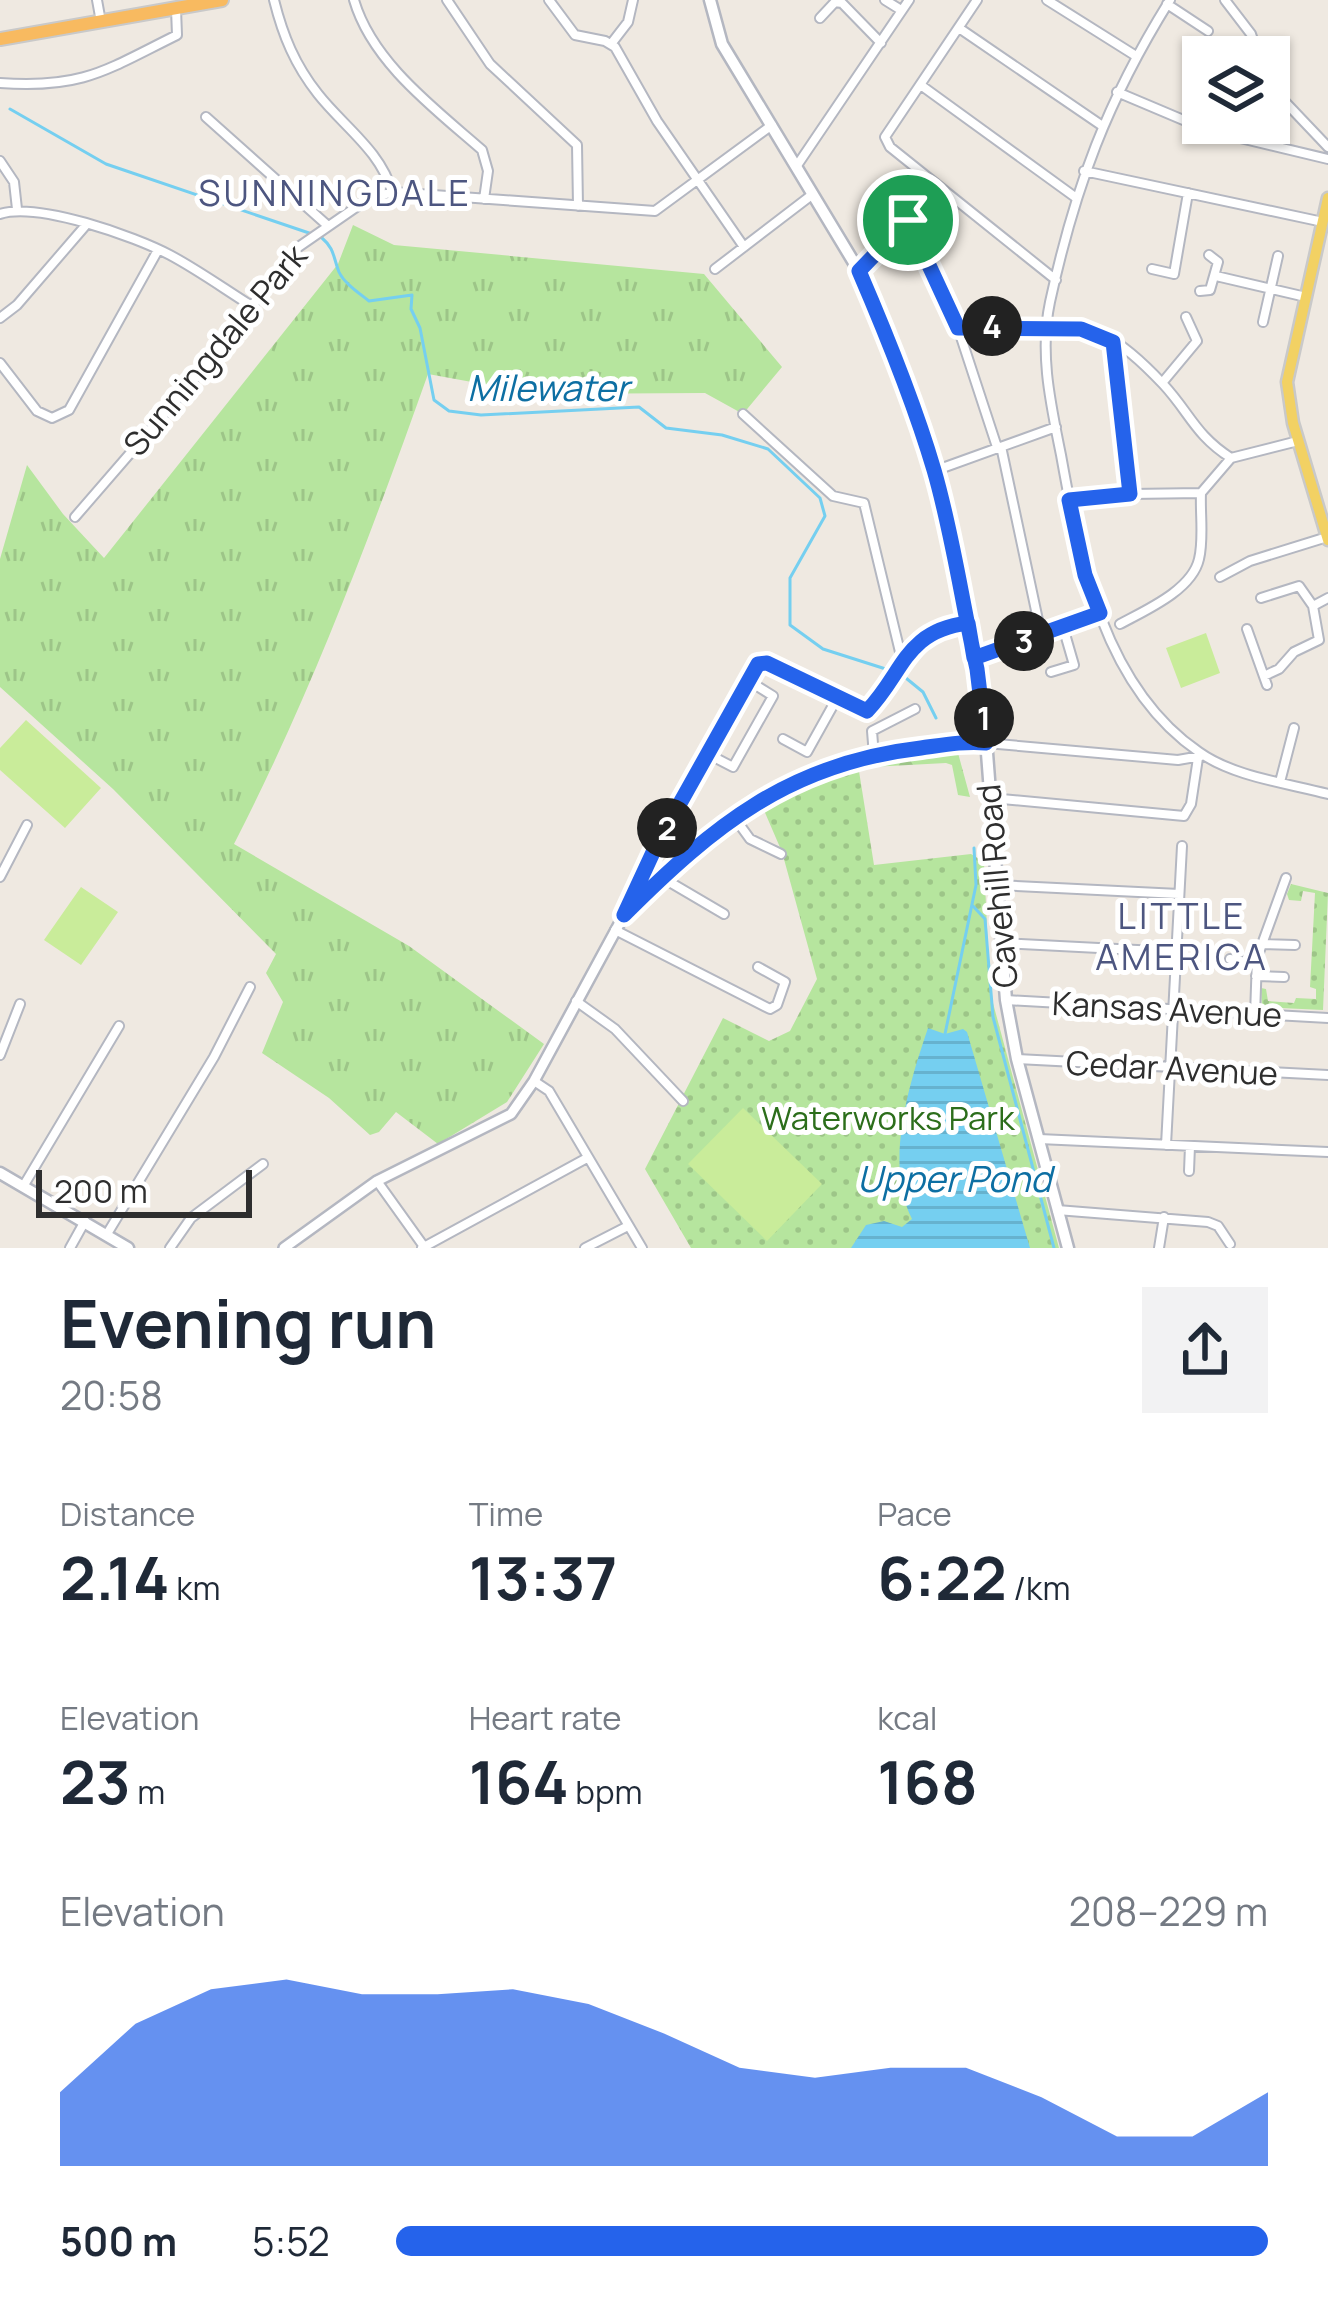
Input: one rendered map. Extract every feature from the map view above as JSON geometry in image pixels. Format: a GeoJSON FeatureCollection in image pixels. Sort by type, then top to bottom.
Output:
{"type":"FeatureCollection","features":[{"type":"Feature","properties":{"kind":"highway"},"geometry":{"type":"LineString","coordinates":[[0,39],[222,0]]}},
{"type":"Feature","properties":{"kind":"main road","name":"Cavehill Road"},"geometry":{"type":"LineString","coordinates":[[710,0],[722,44],[859,271],[934,470],[968,623],[986,743],[1006,1000],[1017,1059],[1068,1248]]}},
{"type":"Feature","properties":{"kind":"main road"},"geometry":{"type":"LineString","coordinates":[[1328,198],[1288,375],[1289,406],[1322,500],[1328,538]]}},
{"type":"Feature","properties":{"kind":"main road"},"geometry":{"type":"LineString","coordinates":[[0,1173],[128,1248]]}},
{"type":"Feature","properties":{"kind":"street"},"geometry":{"type":"LineString","coordinates":[[97,0],[101,22]]}},
{"type":"Feature","properties":{"kind":"street"},"geometry":{"type":"LineString","coordinates":[[274,0],[285,42],[301,71],[376,157],[392,192],[655,211],[772,125]]}},
{"type":"Feature","properties":{"kind":"street"},"geometry":{"type":"LineString","coordinates":[[354,0],[363,29],[386,58],[482,150],[488,171],[484,199]]}},
{"type":"Feature","properties":{"kind":"street"},"geometry":{"type":"LineString","coordinates":[[447,0],[490,64],[578,145],[578,206]]}},
{"type":"Feature","properties":{"kind":"street"},"geometry":{"type":"LineString","coordinates":[[548,0],[575,34],[610,44],[745,247]]}},
{"type":"Feature","properties":{"kind":"street"},"geometry":{"type":"LineString","coordinates":[[610,44],[628,22],[633,0]]}},
{"type":"Feature","properties":{"kind":"street"},"geometry":{"type":"LineString","coordinates":[[885,0],[902,10]]}},
{"type":"Feature","properties":{"kind":"street"},"geometry":{"type":"LineString","coordinates":[[796,167],[909,0]]}},
{"type":"Feature","properties":{"kind":"street"},"geometry":{"type":"LineString","coordinates":[[977,0],[885,137],[939,189],[1056,280]]}},
{"type":"Feature","properties":{"kind":"street"},"geometry":{"type":"LineString","coordinates":[[1047,0],[1136,56]]}},
{"type":"Feature","properties":{"kind":"street"},"geometry":{"type":"LineString","coordinates":[[1225,0],[1253,36]]}},
{"type":"Feature","properties":{"kind":"street"},"geometry":{"type":"LineString","coordinates":[[820,18],[835,2],[842,3],[881,44]]}},
{"type":"Feature","properties":{"kind":"street"},"geometry":{"type":"LineString","coordinates":[[1200,757],[1138,690],[1100,613],[1085,575],[1046,376],[1047,327],[1056,280],[1075,197],[1101,125],[1168,2],[1208,31]]}},
{"type":"Feature","properties":{"kind":"street"},"geometry":{"type":"LineString","coordinates":[[0,83],[64,84],[88,79],[177,35],[176,9]]}},
{"type":"Feature","properties":{"kind":"street"},"geometry":{"type":"LineString","coordinates":[[959,28],[1101,125]]}},
{"type":"Feature","properties":{"kind":"street"},"geometry":{"type":"LineString","coordinates":[[922,86],[1075,197]]}},
{"type":"Feature","properties":{"kind":"street"},"geometry":{"type":"LineString","coordinates":[[1117,92],[1207,130],[1328,159]]}},
{"type":"Feature","properties":{"kind":"street"},"geometry":{"type":"LineString","coordinates":[[1290,107],[1328,147]]}},
{"type":"Feature","properties":{"kind":"street"},"geometry":{"type":"LineString","coordinates":[[206,117],[327,225]]}},
{"type":"Feature","properties":{"kind":"street"},"geometry":{"type":"LineString","coordinates":[[0,160],[14,182],[17,209]]}},
{"type":"Feature","properties":{"kind":"street"},"geometry":{"type":"LineString","coordinates":[[1083,171],[1323,222]]}},
{"type":"Feature","properties":{"kind":"street"},"geometry":{"type":"LineString","coordinates":[[859,271],[939,189]]}},
{"type":"Feature","properties":{"kind":"street","name":"Sunningdale Park"},"geometry":{"type":"LineString","coordinates":[[75,518],[197,376],[250,304],[315,233],[365,201],[392,192]]}},
{"type":"Feature","properties":{"kind":"street"},"geometry":{"type":"LineString","coordinates":[[1153,269],[1177,275],[1188,193]]}},
{"type":"Feature","properties":{"kind":"street"},"geometry":{"type":"LineString","coordinates":[[715,269],[813,194]]}},
{"type":"Feature","properties":{"kind":"street"},"geometry":{"type":"LineString","coordinates":[[0,214],[17,209],[50,213],[158,250],[250,304]]}},
{"type":"Feature","properties":{"kind":"street"},"geometry":{"type":"LineString","coordinates":[[908,220],[958,328],[998,448],[1041,634]]}},
{"type":"Feature","properties":{"kind":"street"},"geometry":{"type":"LineString","coordinates":[[0,318],[86,225]]}},
{"type":"Feature","properties":{"kind":"street"},"geometry":{"type":"LineString","coordinates":[[0,363],[37,411],[52,418],[69,410],[158,250]]}},
{"type":"Feature","properties":{"kind":"street"},"geometry":{"type":"LineString","coordinates":[[1200,291],[1210,290],[1216,276],[1218,262],[1209,255]]}},
{"type":"Feature","properties":{"kind":"street"},"geometry":{"type":"LineString","coordinates":[[1263,322],[1278,256]]}},
{"type":"Feature","properties":{"kind":"street"},"geometry":{"type":"LineString","coordinates":[[1216,276],[1306,297]]}},
{"type":"Feature","properties":{"kind":"street"},"geometry":{"type":"LineString","coordinates":[[1162,383],[1197,341],[1186,317]]}},
{"type":"Feature","properties":{"kind":"street"},"geometry":{"type":"LineString","coordinates":[[958,328],[1081,329],[1113,342],[1162,383],[1202,437],[1231,458]]}},
{"type":"Feature","properties":{"kind":"street"},"geometry":{"type":"LineString","coordinates":[[1113,342],[1130,494]]}},
{"type":"Feature","properties":{"kind":"street"},"geometry":{"type":"LineString","coordinates":[[743,414],[833,496],[864,503],[902,657]]}},
{"type":"Feature","properties":{"kind":"street"},"geometry":{"type":"LineString","coordinates":[[934,470],[1056,428]]}},
{"type":"Feature","properties":{"kind":"street"},"geometry":{"type":"LineString","coordinates":[[1120,624],[1195,572],[1201,551],[1201,493],[1231,458],[1298,441]]}},
{"type":"Feature","properties":{"kind":"street"},"geometry":{"type":"LineString","coordinates":[[1069,500],[1201,493]]}},
{"type":"Feature","properties":{"kind":"street"},"geometry":{"type":"LineString","coordinates":[[1220,577],[1250,561],[1328,538]]}},
{"type":"Feature","properties":{"kind":"street"},"geometry":{"type":"LineString","coordinates":[[1247,629],[1265,680],[1294,652],[1319,640],[1313,605],[1299,586],[1261,598]]}},
{"type":"Feature","properties":{"kind":"street"},"geometry":{"type":"LineString","coordinates":[[1313,605],[1328,598]]}},
{"type":"Feature","properties":{"kind":"street"},"geometry":{"type":"LineString","coordinates":[[974,658],[1100,613]]}},
{"type":"Feature","properties":{"kind":"street"},"geometry":{"type":"LineString","coordinates":[[624,915],[708,754],[763,662],[867,711],[902,657],[940,628],[968,623]]}},
{"type":"Feature","properties":{"kind":"street"},"geometry":{"type":"LineString","coordinates":[[1051,672],[1074,665],[1063,627]]}},
{"type":"Feature","properties":{"kind":"street"},"geometry":{"type":"LineString","coordinates":[[708,754],[733,767],[773,696],[749,681]]}},
{"type":"Feature","properties":{"kind":"street"},"geometry":{"type":"LineString","coordinates":[[783,740],[807,752],[836,700]]}},
{"type":"Feature","properties":{"kind":"street"},"geometry":{"type":"LineString","coordinates":[[874,756],[872,731],[915,709]]}},
{"type":"Feature","properties":{"kind":"street"},"geometry":{"type":"LineString","coordinates":[[1280,782],[1294,728]]}},
{"type":"Feature","properties":{"kind":"street"},"geometry":{"type":"LineString","coordinates":[[284,1248],[377,1180],[511,1114],[534,1081],[624,915],[687,852],[734,817],[823,770],[874,756],[986,743],[1200,757],[1328,794]]}},
{"type":"Feature","properties":{"kind":"street"},"geometry":{"type":"LineString","coordinates":[[991,798],[1184,816],[1191,804],[1200,757]]}},
{"type":"Feature","properties":{"kind":"street"},"geometry":{"type":"LineString","coordinates":[[734,817],[750,838],[781,854]]}},
{"type":"Feature","properties":{"kind":"street"},"geometry":{"type":"LineString","coordinates":[[0,877],[27,825]]}},
{"type":"Feature","properties":{"kind":"street"},"geometry":{"type":"LineString","coordinates":[[1166,1145],[1182,846]]}},
{"type":"Feature","properties":{"kind":"street"},"geometry":{"type":"LineString","coordinates":[[645,872],[724,914]]}},
{"type":"Feature","properties":{"kind":"street"},"geometry":{"type":"LineString","coordinates":[[1255,1015],[1256,964],[1286,878]]}},
{"type":"Feature","properties":{"kind":"street"},"geometry":{"type":"LineString","coordinates":[[997,885],[1179,893]]}},
{"type":"Feature","properties":{"kind":"street"},"geometry":{"type":"LineString","coordinates":[[614,929],[770,1010],[777,1005],[785,982],[758,967]]}},
{"type":"Feature","properties":{"kind":"street"},"geometry":{"type":"LineString","coordinates":[[1002,943],[1175,952]]}},
{"type":"Feature","properties":{"kind":"street"},"geometry":{"type":"LineString","coordinates":[[1262,944],[1294,945]]}},
{"type":"Feature","properties":{"kind":"street"},"geometry":{"type":"LineString","coordinates":[[1230,959],[1256,964]]}},
{"type":"Feature","properties":{"kind":"street"},"geometry":{"type":"LineString","coordinates":[[1256,976],[1284,977]]}},
{"type":"Feature","properties":{"kind":"street"},"geometry":{"type":"LineString","coordinates":[[107,1234],[214,1057],[250,987]]}},
{"type":"Feature","properties":{"kind":"street","name":"Kansas Avenue"},"geometry":{"type":"LineString","coordinates":[[1006,1000],[1328,1018]]}},
{"type":"Feature","properties":{"kind":"street"},"geometry":{"type":"LineString","coordinates":[[576,1001],[615,1029],[683,1101]]}},
{"type":"Feature","properties":{"kind":"street"},"geometry":{"type":"LineString","coordinates":[[0,1055],[20,1004]]}},
{"type":"Feature","properties":{"kind":"street"},"geometry":{"type":"LineString","coordinates":[[24,1185],[118,1026]]}},
{"type":"Feature","properties":{"kind":"street","name":"Cedar Avenue"},"geometry":{"type":"LineString","coordinates":[[1017,1059],[1328,1075]]}},
{"type":"Feature","properties":{"kind":"street"},"geometry":{"type":"LineString","coordinates":[[534,1081],[549,1091],[642,1248]]}},
{"type":"Feature","properties":{"kind":"street"},"geometry":{"type":"LineString","coordinates":[[1037,1138],[1328,1152]]}},
{"type":"Feature","properties":{"kind":"street"},"geometry":{"type":"LineString","coordinates":[[1189,1171],[1190,1146]]}},
{"type":"Feature","properties":{"kind":"street"},"geometry":{"type":"LineString","coordinates":[[377,1180],[423,1248],[587,1158]]}},
{"type":"Feature","properties":{"kind":"street"},"geometry":{"type":"LineString","coordinates":[[170,1248],[191,1218],[263,1164]]}},
{"type":"Feature","properties":{"kind":"street"},"geometry":{"type":"LineString","coordinates":[[1056,1210],[1164,1217],[1218,1226],[1230,1244]]}},
{"type":"Feature","properties":{"kind":"street"},"geometry":{"type":"LineString","coordinates":[[1159,1248],[1164,1217]]}},
{"type":"Feature","properties":{"kind":"street"},"geometry":{"type":"LineString","coordinates":[[70,1248],[85,1221]]}},
{"type":"Feature","properties":{"kind":"street"},"geometry":{"type":"LineString","coordinates":[[586,1248],[628,1226]]}},
{"type":"Feature","properties":{"kind":"green space"},"geometry":{"type":"Polygon","coordinates":[[[353,225],[394,245],[704,274],[782,367],[743,414],[705,393],[537,394],[428,374],[339,612],[234,844],[409,946],[544,1044],[507,1102],[438,1144],[396,1112],[379,1132],[370,1135],[329,1098],[262,1053],[283,1002],[266,973],[276,954],[113,789],[0,687],[0,559],[27,465],[104,558],[338,264],[353,225]]]}},
{"type":"Feature","properties":{"kind":"green space"},"geometry":{"type":"Polygon","coordinates":[[[1206,633],[1220,673],[1181,688],[1166,648],[1206,633]]]}},
{"type":"Feature","properties":{"kind":"green space"},"geometry":{"type":"Polygon","coordinates":[[[26,720],[101,788],[65,828],[0,770],[0,748],[26,720]]]}},
{"type":"Feature","properties":{"kind":"green space"},"geometry":{"type":"Polygon","coordinates":[[[958,753],[970,797],[958,795],[952,765],[946,763],[869,764],[958,753]]]}},
{"type":"Feature","properties":{"kind":"green space","name":"Waterworks Park"},"geometry":{"type":"Polygon","coordinates":[[[858,765],[874,865],[971,854],[984,862],[990,992],[1059,1248],[691,1248],[645,1169],[723,1018],[769,1041],[790,1031],[817,979],[782,852],[763,808],[858,765]]]}},
{"type":"Feature","properties":{"kind":"green space"},"geometry":{"type":"Polygon","coordinates":[[[1291,884],[1328,893],[1323,1010],[1262,1007],[1261,988],[1266,989],[1268,1001],[1316,999],[1316,989],[1310,987],[1315,893],[1303,891],[1301,901],[1289,900],[1291,884]]]}},
{"type":"Feature","properties":{"kind":"green space"},"geometry":{"type":"Polygon","coordinates":[[[81,887],[118,912],[81,965],[44,940],[81,887]]]}},
{"type":"Feature","properties":{"kind":"green space"},"geometry":{"type":"Polygon","coordinates":[[[743,1108],[822,1184],[767,1241],[688,1164],[743,1108]]]}},
{"type":"Feature","properties":{"kind":"water","name":"Upper Pond"},"geometry":{"type":"Polygon","coordinates":[[[928,1028],[945,1034],[967,1032],[1030,1248],[851,1248],[866,1225],[884,1221],[902,1227],[912,1219],[900,1174],[902,1124],[928,1028]]]}},
{"type":"Feature","properties":{"kind":"waterway","name":"Milewater"},"geometry":{"type":"LineString","coordinates":[[10,109],[106,164],[312,234]]}},
{"type":"Feature","properties":{"kind":"waterway","name":"Milewater"},"geometry":{"type":"LineString","coordinates":[[321,237],[341,276],[369,301],[412,295],[411,309],[420,328],[434,400],[449,411],[481,415],[639,407],[666,428],[722,435],[768,449],[820,498],[825,516],[790,578],[790,625],[823,649],[892,671]]}},
{"type":"Feature","properties":{"kind":"waterway","name":"Milewater"},"geometry":{"type":"LineString","coordinates":[[901,674],[923,692],[936,718]]}},
{"type":"Feature","properties":{"kind":"waterway"},"geometry":{"type":"LineString","coordinates":[[945,1034],[976,885],[974,848]]}},
{"type":"Feature","properties":{"kind":"waterway","name":"Milewater"},"geometry":{"type":"LineString","coordinates":[[973,906],[985,919],[993,1017],[1054,1248]]}},
{"type":"Feature","properties":{"kind":"district","name":"SUNNINGDALE"},"geometry":{"type":"Point","coordinates":[335,193]}},
{"type":"Feature","properties":{"kind":"district","name":"LITTLE AMERICA"},"geometry":{"type":"Point","coordinates":[1182,936]}},
{"type":"Feature","properties":{"kind":"route"},"geometry":{"type":"LineString","coordinates":[[908,220],[859,271],[934,470],[957,564],[968,623],[974,658],[977,669],[986,743],[891,752],[823,770],[754,804],[711,832],[624,915],[656,846],[758,664],[767,663],[867,711],[902,657],[940,628],[968,623],[974,658],[1100,613],[1085,575],[1069,500],[1130,494],[1113,342],[1081,329],[958,328],[908,220]]}}]}
